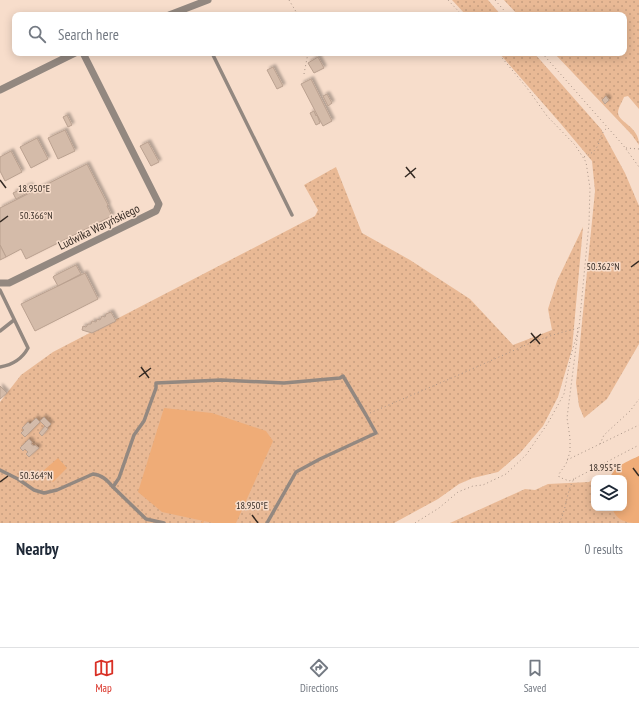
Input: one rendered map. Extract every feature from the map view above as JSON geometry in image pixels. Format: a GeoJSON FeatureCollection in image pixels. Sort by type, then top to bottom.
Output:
{"type":"FeatureCollection","features":[{"type":"Feature","properties":{"kind":"street"},"geometry":{"type":"LineString","coordinates":[[177,12],[208,0]]}},
{"type":"Feature","properties":{"kind":"street"},"geometry":{"type":"LineString","coordinates":[[0,90],[69,56]]}},
{"type":"Feature","properties":{"kind":"street","name":"Ludwika Waryńskiego"},"geometry":{"type":"LineString","coordinates":[[0,283],[10,283],[156,211],[159,204],[85,56]]}},
{"type":"Feature","properties":{"kind":"lane"},"geometry":{"type":"LineString","coordinates":[[213,56],[292,215]]}},
{"type":"Feature","properties":{"kind":"lane"},"geometry":{"type":"LineString","coordinates":[[0,290],[28,348],[19,360],[7,366],[0,367]]}},
{"type":"Feature","properties":{"kind":"lane"},"geometry":{"type":"LineString","coordinates":[[0,331],[14,320]]}},
{"type":"Feature","properties":{"kind":"lane"},"geometry":{"type":"LineString","coordinates":[[113,487],[119,478],[134,435],[144,421],[156,388],[156,383],[221,380],[284,384],[340,378],[343,376],[376,433],[296,472],[267,523]]}},
{"type":"Feature","properties":{"kind":"lane"},"geometry":{"type":"LineString","coordinates":[[0,470],[18,479],[34,490],[44,493],[57,490],[93,474],[99,474],[146,519],[164,523]]}},
{"type":"Feature","properties":{"kind":"path"},"geometry":{"type":"LineString","coordinates":[[290,0],[296,12]]}},
{"type":"Feature","properties":{"kind":"path"},"geometry":{"type":"LineString","coordinates":[[448,0],[459,12]]}},
{"type":"Feature","properties":{"kind":"path"},"geometry":{"type":"LineString","coordinates":[[495,0],[505,12]]}},
{"type":"Feature","properties":{"kind":"path"},"geometry":{"type":"LineString","coordinates":[[304,74],[307,56]]}},
{"type":"Feature","properties":{"kind":"path"},"geometry":{"type":"LineString","coordinates":[[500,56],[527,88],[547,116],[575,145],[584,157],[590,188],[589,223],[576,360],[567,418],[570,438],[570,452],[559,474],[559,477],[568,481],[574,479],[598,465],[639,445]]}},
{"type":"Feature","properties":{"kind":"path"},"geometry":{"type":"LineString","coordinates":[[545,56],[608,128],[639,167]]}},
{"type":"Feature","properties":{"kind":"path"},"geometry":{"type":"LineString","coordinates":[[584,157],[597,148],[601,134],[608,128]]}},
{"type":"Feature","properties":{"kind":"path"},"geometry":{"type":"LineString","coordinates":[[624,147],[628,149],[639,149]]}},
{"type":"Feature","properties":{"kind":"path"},"geometry":{"type":"LineString","coordinates":[[366,414],[535,341],[579,328]]}},
{"type":"Feature","properties":{"kind":"path"},"geometry":{"type":"LineString","coordinates":[[414,523],[439,508],[458,492],[473,486],[483,485],[506,474],[526,455],[548,423],[564,394],[571,355],[579,328]]}},
{"type":"Feature","properties":{"kind":"path"},"geometry":{"type":"LineString","coordinates":[[600,444],[604,435],[630,411],[639,399]]}},
{"type":"Feature","properties":{"kind":"path"},"geometry":{"type":"LineString","coordinates":[[567,460],[639,425]]}},
{"type":"Feature","properties":{"kind":"path"},"geometry":{"type":"LineString","coordinates":[[559,523],[563,515],[570,486],[574,479]]}},
{"type":"Feature","properties":{"kind":"shaded area"},"geometry":{"type":"Polygon","coordinates":[[[452,0],[488,0],[498,12],[463,12],[452,0]]]}},
{"type":"Feature","properties":{"kind":"shaded area"},"geometry":{"type":"Polygon","coordinates":[[[504,0],[639,0],[639,109],[628,96],[624,97],[618,113],[622,120],[636,133],[639,145],[632,135],[557,56],[627,56],[627,12],[515,12],[504,0]]]}},
{"type":"Feature","properties":{"kind":"shaded area"},"geometry":{"type":"Polygon","coordinates":[[[502,56],[537,56],[601,129],[625,173],[639,206],[639,344],[607,399],[584,418],[579,406],[576,383],[595,191],[592,161],[502,56]]]}},
{"type":"Feature","properties":{"kind":"shaded area"},"geometry":{"type":"Polygon","coordinates":[[[336,167],[362,233],[410,260],[470,299],[513,345],[552,330],[548,309],[557,281],[583,227],[572,349],[558,397],[543,426],[520,453],[498,472],[473,478],[459,484],[438,499],[394,523],[0,523],[0,402],[21,375],[53,352],[315,216],[318,210],[304,185],[336,167]]]}},
{"type":"Feature","properties":{"kind":"shaded area"},"geometry":{"type":"Polygon","coordinates":[[[164,408],[212,413],[266,431],[273,441],[236,523],[213,523],[162,512],[138,492],[164,408]]]}},
{"type":"Feature","properties":{"kind":"shaded area"},"geometry":{"type":"Polygon","coordinates":[[[639,456],[639,523],[450,523],[525,489],[535,490],[548,484],[589,482],[591,480],[591,511],[627,511],[627,475],[611,475],[616,468],[639,456]]]}},
{"type":"Feature","properties":{"kind":"shaded area"},"geometry":{"type":"Polygon","coordinates":[[[639,456],[639,523],[622,520],[616,516],[614,511],[627,511],[627,475],[612,475],[618,467],[639,456]]]}},
{"type":"Feature","properties":{"kind":"shaded area"},"geometry":{"type":"Polygon","coordinates":[[[58,458],[67,468],[53,482],[43,471],[58,458]]]}},
{"type":"Feature","properties":{"kind":"building"},"geometry":{"type":"Polygon","coordinates":[[[318,57],[324,68],[314,73],[308,63],[318,57]]]}},
{"type":"Feature","properties":{"kind":"building"},"geometry":{"type":"Polygon","coordinates":[[[273,67],[283,86],[277,89],[267,70],[273,67]]]}},
{"type":"Feature","properties":{"kind":"building"},"geometry":{"type":"Polygon","coordinates":[[[311,79],[332,121],[323,126],[301,84],[311,79]]]}},
{"type":"Feature","properties":{"kind":"building"},"geometry":{"type":"Polygon","coordinates":[[[327,94],[332,103],[328,106],[323,96],[327,94]]]}},
{"type":"Feature","properties":{"kind":"building"},"geometry":{"type":"Polygon","coordinates":[[[606,96],[609,100],[605,104],[602,100],[606,96]]]}},
{"type":"Feature","properties":{"kind":"building"},"geometry":{"type":"Polygon","coordinates":[[[314,111],[320,123],[316,125],[310,113],[314,111]]]}},
{"type":"Feature","properties":{"kind":"building"},"geometry":{"type":"Polygon","coordinates":[[[67,115],[72,125],[68,127],[63,117],[67,115]]]}},
{"type":"Feature","properties":{"kind":"building"},"geometry":{"type":"Polygon","coordinates":[[[65,130],[75,151],[58,159],[48,138],[65,130]]]}},
{"type":"Feature","properties":{"kind":"building"},"geometry":{"type":"Polygon","coordinates":[[[37,138],[48,159],[31,168],[20,147],[37,138]]]}},
{"type":"Feature","properties":{"kind":"building"},"geometry":{"type":"Polygon","coordinates":[[[148,142],[159,162],[151,166],[140,146],[148,142]]]}},
{"type":"Feature","properties":{"kind":"building"},"geometry":{"type":"Polygon","coordinates":[[[11,151],[22,172],[5,181],[0,171],[0,157],[11,151]]]}},
{"type":"Feature","properties":{"kind":"building"},"geometry":{"type":"Polygon","coordinates":[[[87,164],[112,216],[26,259],[21,249],[6,257],[0,245],[0,208],[87,164]]]}},
{"type":"Feature","properties":{"kind":"building"},"geometry":{"type":"Polygon","coordinates":[[[30,185],[33,190],[16,199],[13,193],[30,185]]]}},
{"type":"Feature","properties":{"kind":"building"},"geometry":{"type":"Polygon","coordinates":[[[0,245],[6,257],[0,260],[0,245]]]}},
{"type":"Feature","properties":{"kind":"building"},"geometry":{"type":"Polygon","coordinates":[[[76,265],[81,274],[58,286],[53,277],[76,265]]]}},
{"type":"Feature","properties":{"kind":"building"},"geometry":{"type":"Polygon","coordinates":[[[85,273],[98,299],[35,331],[21,304],[85,273]]]}},
{"type":"Feature","properties":{"kind":"building"},"geometry":{"type":"Polygon","coordinates":[[[111,312],[116,321],[92,333],[82,330],[83,326],[86,327],[88,324],[91,324],[92,321],[96,322],[97,319],[100,320],[102,316],[105,317],[106,314],[111,312]]]}},
{"type":"Feature","properties":{"kind":"building"},"geometry":{"type":"Polygon","coordinates":[[[0,386],[7,393],[0,399],[0,386]]]}},
{"type":"Feature","properties":{"kind":"building"},"geometry":{"type":"Polygon","coordinates":[[[44,417],[51,424],[47,428],[40,421],[44,417]]]}},
{"type":"Feature","properties":{"kind":"building"},"geometry":{"type":"Polygon","coordinates":[[[36,418],[40,422],[25,437],[21,433],[24,430],[22,428],[28,422],[30,424],[36,418]]]}},
{"type":"Feature","properties":{"kind":"building"},"geometry":{"type":"Polygon","coordinates":[[[45,426],[48,429],[42,436],[39,433],[45,426]]]}},
{"type":"Feature","properties":{"kind":"building"},"geometry":{"type":"Polygon","coordinates":[[[29,439],[32,442],[31,444],[39,448],[29,457],[26,454],[28,452],[25,449],[23,451],[20,448],[29,439]]]}}]}
